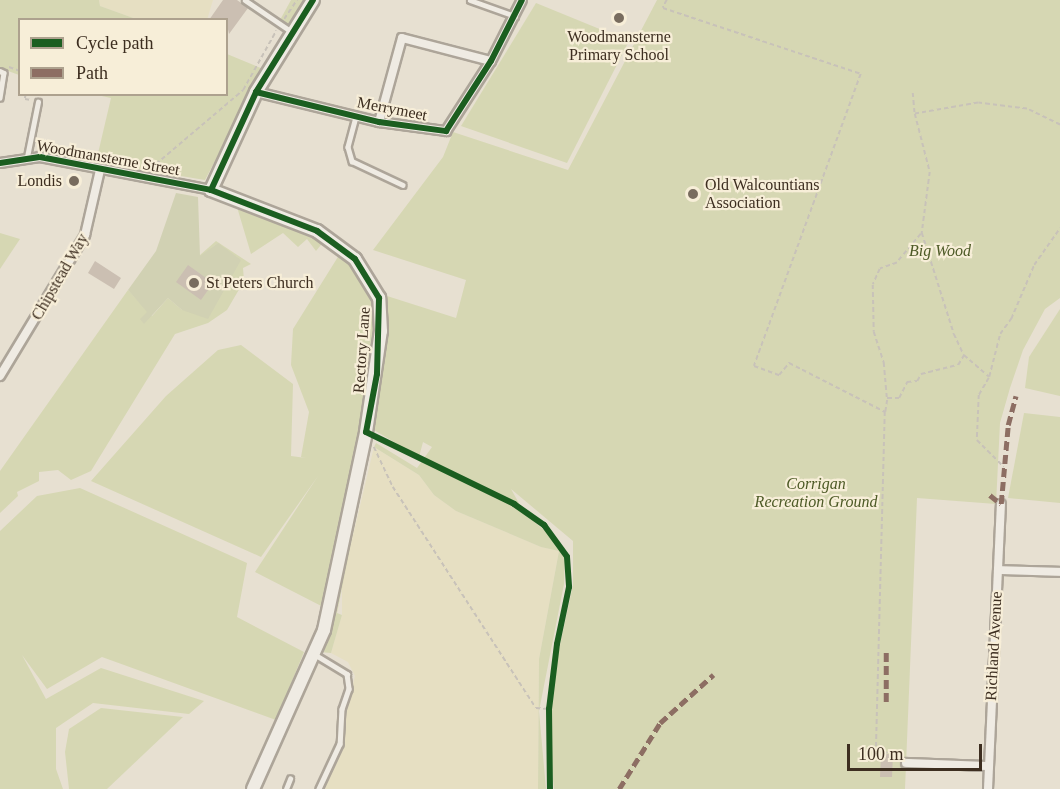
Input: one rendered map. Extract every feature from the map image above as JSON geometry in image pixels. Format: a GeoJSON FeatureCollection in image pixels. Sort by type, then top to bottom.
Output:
{"type":"FeatureCollection","features":[{"type":"Feature","properties":{"kind":"main road"},"geometry":{"type":"LineString","coordinates":[[211,190],[256,92],[313,0]]}},
{"type":"Feature","properties":{"kind":"main road","name":"Rectory Lane"},"geometry":{"type":"LineString","coordinates":[[211,190],[328,237],[355,259],[380,298],[377,374],[324,630],[254,789]]}},
{"type":"Feature","properties":{"kind":"street","name":"Merrymeet"},"geometry":{"type":"LineString","coordinates":[[256,92],[379,122],[446,131],[491,60],[522,0]]}},
{"type":"Feature","properties":{"kind":"street"},"geometry":{"type":"LineString","coordinates":[[379,122],[402,34],[491,60]]}},
{"type":"Feature","properties":{"kind":"street","name":"Woodmansterne Street"},"geometry":{"type":"LineString","coordinates":[[0,162],[27,156],[211,190]]}},
{"type":"Feature","properties":{"kind":"street","name":"Chipstead Way"},"geometry":{"type":"LineString","coordinates":[[0,376],[85,235],[100,170]]}},
{"type":"Feature","properties":{"kind":"street","name":"Richland Avenue"},"geometry":{"type":"LineString","coordinates":[[988,789],[1001,504]]}},
{"type":"Feature","properties":{"kind":"street"},"geometry":{"type":"LineString","coordinates":[[998,570],[1060,572]]}},
{"type":"Feature","properties":{"kind":"street"},"geometry":{"type":"LineString","coordinates":[[904,763],[989,766]]}},
{"type":"Feature","properties":{"kind":"lane"},"geometry":{"type":"LineString","coordinates":[[245,0],[292,32]]}},
{"type":"Feature","properties":{"kind":"lane"},"geometry":{"type":"LineString","coordinates":[[470,0],[515,16]]}},
{"type":"Feature","properties":{"kind":"lane"},"geometry":{"type":"LineString","coordinates":[[0,71],[4,73],[0,98]]}},
{"type":"Feature","properties":{"kind":"lane"},"geometry":{"type":"LineString","coordinates":[[27,156],[38,102]]}},
{"type":"Feature","properties":{"kind":"lane"},"geometry":{"type":"LineString","coordinates":[[356,117],[348,147],[352,161],[403,185]]}},
{"type":"Feature","properties":{"kind":"lane"},"geometry":{"type":"LineString","coordinates":[[314,654],[347,674],[349,689],[342,709],[340,744],[320,789]]}},
{"type":"Feature","properties":{"kind":"lane"},"geometry":{"type":"LineString","coordinates":[[286,789],[291,779]]}},
{"type":"Feature","properties":{"kind":"path"},"geometry":{"type":"LineString","coordinates":[[140,177],[243,90],[297,0]]}},
{"type":"Feature","properties":{"kind":"path"},"geometry":{"type":"LineString","coordinates":[[667,0],[663,8],[861,74],[754,366],[779,375],[789,363],[885,412]]}},
{"type":"Feature","properties":{"kind":"path"},"geometry":{"type":"LineString","coordinates":[[0,64],[18,70]]}},
{"type":"Feature","properties":{"kind":"path"},"geometry":{"type":"LineString","coordinates":[[913,93],[915,114],[930,172],[922,233],[964,355],[989,377]]}},
{"type":"Feature","properties":{"kind":"path"},"geometry":{"type":"LineString","coordinates":[[26,96],[25,99],[38,102]]}},
{"type":"Feature","properties":{"kind":"path"},"geometry":{"type":"LineString","coordinates":[[915,114],[978,103],[1027,109],[1060,125]]}},
{"type":"Feature","properties":{"kind":"path"},"geometry":{"type":"LineString","coordinates":[[1004,467],[977,440],[979,395],[989,377],[1000,334],[1011,319],[1034,266],[1060,228]]}},
{"type":"Feature","properties":{"kind":"path"},"geometry":{"type":"LineString","coordinates":[[904,763],[900,753],[876,750],[887,398],[885,363],[874,332],[873,285],[880,269],[897,263],[922,233]]}},
{"type":"Feature","properties":{"kind":"path"},"geometry":{"type":"LineString","coordinates":[[887,398],[899,398],[907,382],[916,381],[921,374],[958,365],[964,355]]}},
{"type":"Feature","properties":{"kind":"path"},"geometry":{"type":"LineString","coordinates":[[373,441],[393,487],[536,708],[549,709]]}},
{"type":"Feature","properties":{"kind":"shaded area"},"geometry":{"type":"Polygon","coordinates":[[[99,0],[213,0],[208,18],[133,18],[100,6],[99,0]]]}},
{"type":"Feature","properties":{"kind":"shaded area"},"geometry":{"type":"Polygon","coordinates":[[[374,447],[419,475],[434,495],[456,511],[541,547],[559,551],[539,659],[538,789],[323,789],[343,743],[345,714],[355,676],[348,662],[331,653],[342,615],[342,582],[374,447]]]}},
{"type":"Feature","properties":{"kind":"green space"},"geometry":{"type":"Polygon","coordinates":[[[0,0],[99,0],[100,6],[133,18],[18,18],[18,75],[0,68],[0,0]]]}},
{"type":"Feature","properties":{"kind":"green space"},"geometry":{"type":"Polygon","coordinates":[[[291,0],[306,0],[287,26],[280,20],[291,0]]]}},
{"type":"Feature","properties":{"kind":"green space"},"geometry":{"type":"Polygon","coordinates":[[[657,0],[1060,0],[1060,298],[1045,309],[1023,350],[1010,388],[1000,423],[996,504],[917,498],[905,789],[554,789],[546,709],[573,585],[573,541],[511,489],[525,514],[565,548],[564,584],[539,711],[546,789],[538,789],[539,659],[559,551],[541,547],[456,511],[434,495],[419,475],[374,447],[376,443],[417,468],[432,447],[423,442],[419,457],[374,430],[337,613],[342,615],[331,653],[320,652],[333,612],[255,572],[318,476],[261,557],[91,481],[166,396],[218,350],[241,345],[293,384],[291,456],[306,458],[301,457],[309,412],[291,365],[293,329],[341,252],[384,295],[456,318],[466,280],[373,250],[443,157],[453,132],[568,170],[657,0]]]}},
{"type":"Feature","properties":{"kind":"green space"},"geometry":{"type":"Polygon","coordinates":[[[536,3],[629,41],[567,163],[461,126],[536,3]]]}},
{"type":"Feature","properties":{"kind":"green space"},"geometry":{"type":"Polygon","coordinates":[[[228,54],[263,69],[205,180],[96,162],[111,98],[102,96],[228,96],[228,54]]]}},
{"type":"Feature","properties":{"kind":"green space"},"geometry":{"type":"Polygon","coordinates":[[[176,193],[198,197],[200,256],[218,243],[241,260],[208,319],[182,310],[168,298],[144,324],[140,319],[147,312],[128,290],[156,251],[176,193]]]}},
{"type":"Feature","properties":{"kind":"green space"},"geometry":{"type":"Polygon","coordinates":[[[237,207],[325,240],[316,251],[307,239],[298,247],[283,233],[251,254],[237,207]]]}},
{"type":"Feature","properties":{"kind":"green space"},"geometry":{"type":"Polygon","coordinates":[[[0,233],[20,239],[0,269],[0,233]]]}},
{"type":"Feature","properties":{"kind":"green space"},"geometry":{"type":"Polygon","coordinates":[[[216,241],[251,264],[243,268],[244,281],[227,310],[208,323],[175,334],[91,471],[71,480],[58,470],[39,472],[39,481],[17,492],[18,496],[0,513],[0,471],[128,290],[152,316],[168,298],[182,310],[218,243],[200,257],[200,255],[216,241]]]}},
{"type":"Feature","properties":{"kind":"green space"},"geometry":{"type":"Polygon","coordinates":[[[1060,309],[1060,396],[1025,388],[1029,357],[1060,309]]]}},
{"type":"Feature","properties":{"kind":"green space"},"geometry":{"type":"Polygon","coordinates":[[[1024,413],[1060,417],[1060,503],[1008,498],[1024,413]]]}},
{"type":"Feature","properties":{"kind":"green space"},"geometry":{"type":"Polygon","coordinates":[[[80,488],[247,563],[237,617],[304,652],[276,720],[102,657],[47,689],[22,655],[46,699],[101,668],[204,701],[189,714],[93,703],[56,728],[56,769],[63,789],[0,789],[0,531],[37,496],[80,488]]]}},
{"type":"Feature","properties":{"kind":"green space"},"geometry":{"type":"Polygon","coordinates":[[[101,708],[183,717],[107,789],[69,789],[65,752],[69,729],[101,708]]]}},
{"type":"Feature","properties":{"kind":"building"},"geometry":{"type":"Polygon","coordinates":[[[223,0],[237,0],[248,8],[229,34],[228,18],[210,18],[223,0]]]}},
{"type":"Feature","properties":{"kind":"building"},"geometry":{"type":"Polygon","coordinates":[[[95,261],[121,278],[114,289],[88,273],[95,261]]]}},
{"type":"Feature","properties":{"kind":"building","name":"St Peters Church"},"geometry":{"type":"Polygon","coordinates":[[[188,265],[213,283],[201,300],[176,282],[188,265]]]}},
{"type":"Feature","properties":{"kind":"building"},"geometry":{"type":"Polygon","coordinates":[[[881,754],[893,754],[892,777],[880,777],[881,754]]]}},
{"type":"Feature","properties":{"kind":"marked path"},"geometry":{"type":"LineString","coordinates":[[990,495],[1001,504],[1008,425],[1016,396]]}},
{"type":"Feature","properties":{"kind":"marked path"},"geometry":{"type":"LineString","coordinates":[[886,652],[886,702]]}},
{"type":"Feature","properties":{"kind":"marked path"},"geometry":{"type":"LineString","coordinates":[[619,789],[660,723],[713,675]]}},
{"type":"Feature","properties":{"kind":"cycle path"},"geometry":{"type":"LineString","coordinates":[[211,190],[256,92],[313,0]]}},
{"type":"Feature","properties":{"kind":"cycle path"},"geometry":{"type":"LineString","coordinates":[[256,92],[379,122],[446,131],[491,61],[522,0]]}},
{"type":"Feature","properties":{"kind":"cycle path"},"geometry":{"type":"LineString","coordinates":[[0,163],[40,157],[211,190],[317,231],[355,259],[379,298],[377,374],[366,432],[514,504],[544,525],[567,557],[569,587],[557,644],[549,709],[550,789]]}},
{"type":"Feature","properties":{"kind":"place","name":"Woodmansterne Primary School"},"geometry":{"type":"Point","coordinates":[619,18]}},
{"type":"Feature","properties":{"kind":"place","name":"Londis"},"geometry":{"type":"Point","coordinates":[74,181]}},
{"type":"Feature","properties":{"kind":"place","name":"Old Walcountians Association"},"geometry":{"type":"Point","coordinates":[693,194]}},
{"type":"Feature","properties":{"kind":"place","name":"St Peters Church"},"geometry":{"type":"Point","coordinates":[194,283]}},
{"type":"Feature","properties":{"kind":"park label","name":"Big Wood"},"geometry":{"type":"Point","coordinates":[940,251]}},
{"type":"Feature","properties":{"kind":"park label","name":"Corrigan Recreation Ground"},"geometry":{"type":"Point","coordinates":[816,493]}}]}
